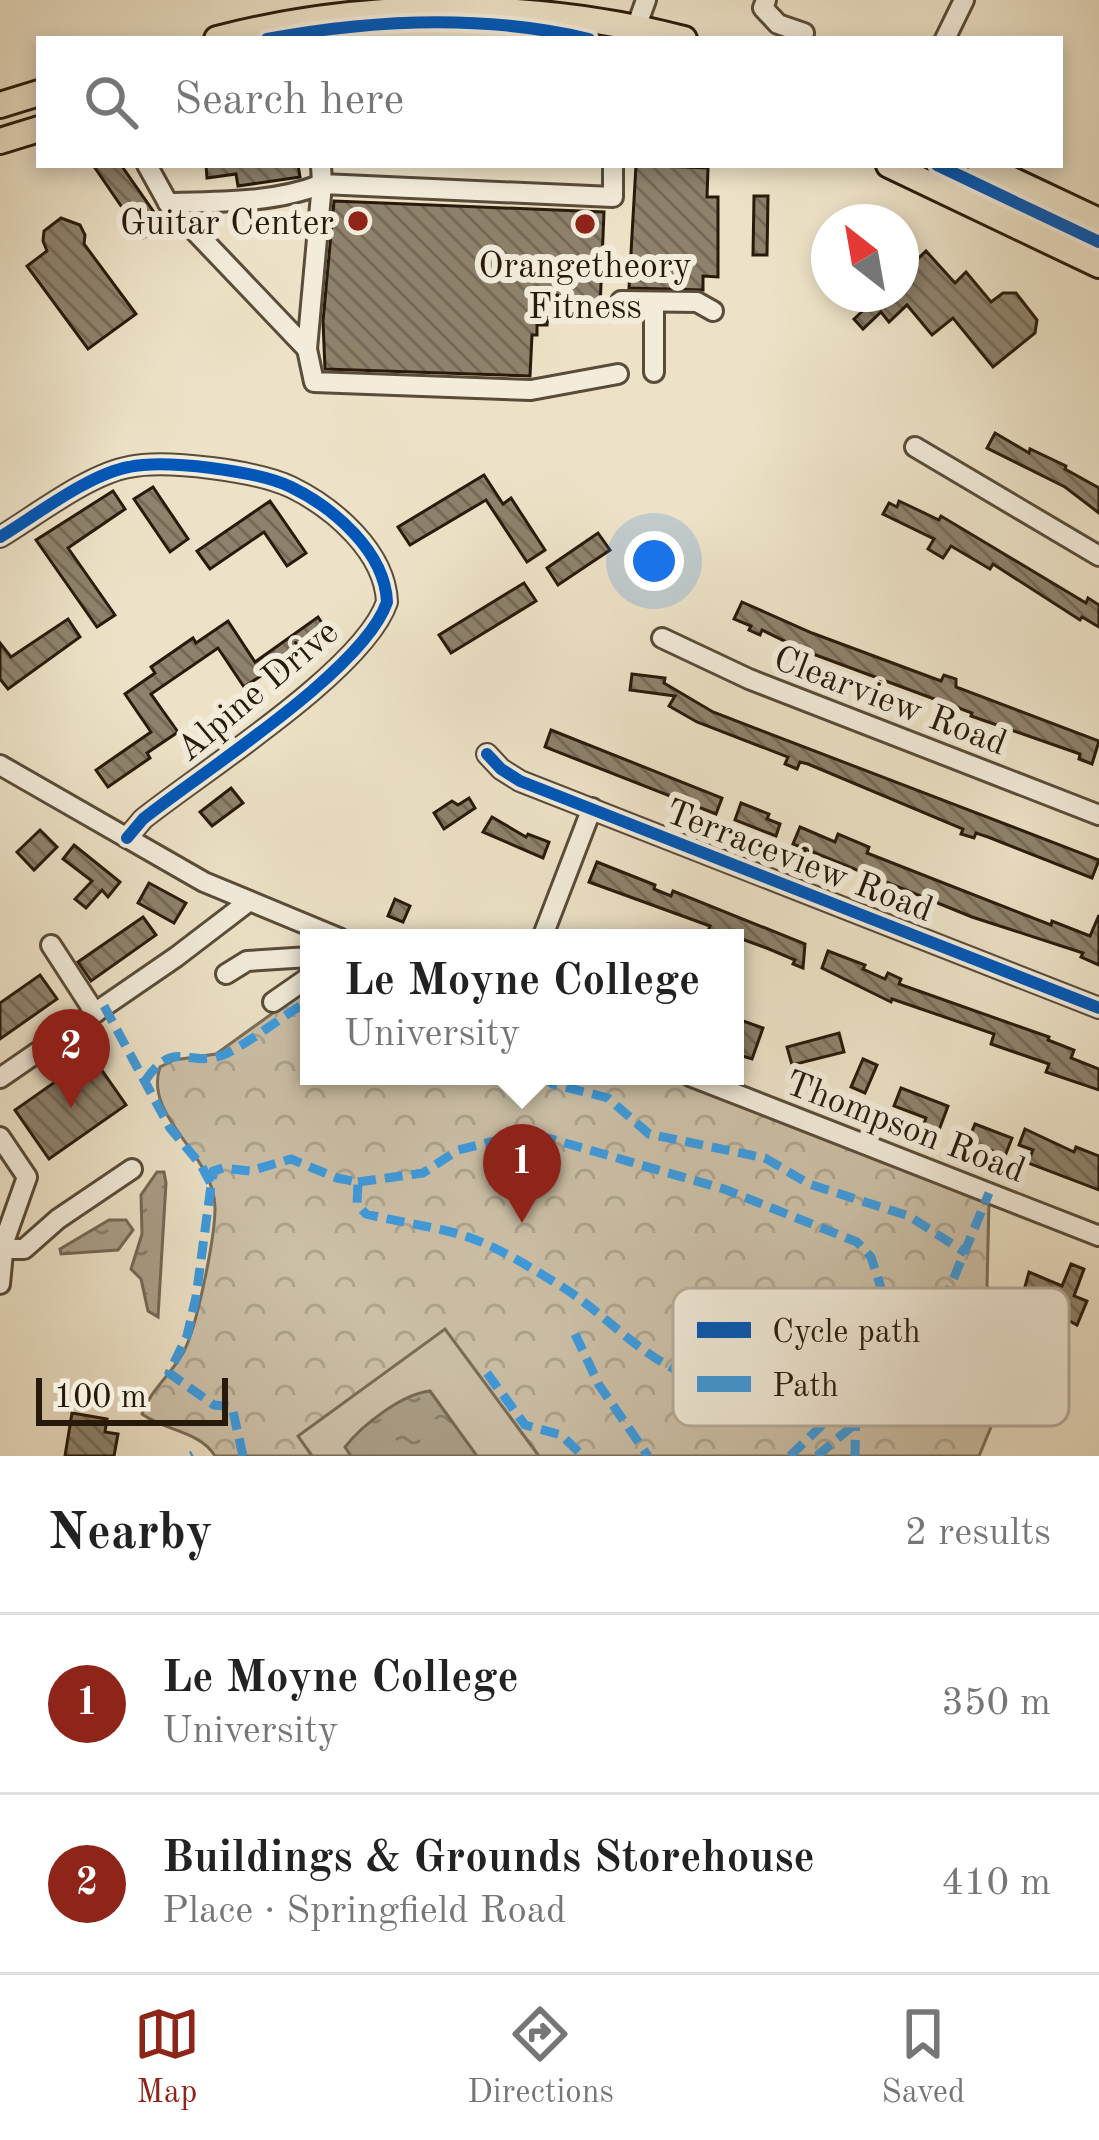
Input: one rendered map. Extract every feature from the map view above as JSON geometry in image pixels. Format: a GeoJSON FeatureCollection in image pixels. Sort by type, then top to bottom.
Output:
{"type":"FeatureCollection","features":[{"type":"Feature","properties":{"kind":"main road"},"geometry":{"type":"LineString","coordinates":[[229,36],[291,20],[385,8],[474,6],[586,8],[633,33]]}},
{"type":"Feature","properties":{"kind":"main road"},"geometry":{"type":"LineString","coordinates":[[0,105],[36,94]]}},
{"type":"Feature","properties":{"kind":"main road"},"geometry":{"type":"LineString","coordinates":[[0,141],[36,130]]}},
{"type":"Feature","properties":{"kind":"main road"},"geometry":{"type":"LineString","coordinates":[[895,168],[1099,265]]}},
{"type":"Feature","properties":{"kind":"main road"},"geometry":{"type":"LineString","coordinates":[[986,168],[1099,221]]}},
{"type":"Feature","properties":{"kind":"street"},"geometry":{"type":"LineString","coordinates":[[633,33],[646,0]]}},
{"type":"Feature","properties":{"kind":"street"},"geometry":{"type":"LineString","coordinates":[[766,0],[763,8],[771,20],[804,34]]}},
{"type":"Feature","properties":{"kind":"street"},"geometry":{"type":"LineString","coordinates":[[946,36],[963,0]]}},
{"type":"Feature","properties":{"kind":"street"},"geometry":{"type":"LineString","coordinates":[[148,168],[169,203],[307,349]]}},
{"type":"Feature","properties":{"kind":"street"},"geometry":{"type":"LineString","coordinates":[[169,203],[224,202],[304,191],[321,174],[613,197],[613,168]]}},
{"type":"Feature","properties":{"kind":"street"},"geometry":{"type":"LineString","coordinates":[[321,174],[307,349],[314,382],[531,390],[618,374]]}},
{"type":"Feature","properties":{"kind":"street"},"geometry":{"type":"LineString","coordinates":[[621,301],[697,302],[713,311]]}},
{"type":"Feature","properties":{"kind":"street"},"geometry":{"type":"LineString","coordinates":[[654,302],[654,372]]}},
{"type":"Feature","properties":{"kind":"street"},"geometry":{"type":"LineString","coordinates":[[915,447],[1099,556]]}},
{"type":"Feature","properties":{"kind":"street","name":"Alpine Drive"},"geometry":{"type":"LineString","coordinates":[[0,537],[124,467],[175,464],[270,479],[291,487],[340,521],[380,568],[387,602],[362,641],[298,702],[143,819],[127,838]]}},
{"type":"Feature","properties":{"kind":"street","name":"Clearview Road"},"geometry":{"type":"LineString","coordinates":[[662,638],[749,679],[1099,815]]}},
{"type":"Feature","properties":{"kind":"street","name":"Terraceview Road"},"geometry":{"type":"LineString","coordinates":[[487,754],[520,781],[1099,1008]]}},
{"type":"Feature","properties":{"kind":"street"},"geometry":{"type":"LineString","coordinates":[[0,765],[248,902],[316,929]]}},
{"type":"Feature","properties":{"kind":"street"},"geometry":{"type":"LineString","coordinates":[[545,929],[592,808]]}},
{"type":"Feature","properties":{"kind":"street"},"geometry":{"type":"LineString","coordinates":[[0,1078],[248,902]]}},
{"type":"Feature","properties":{"kind":"street"},"geometry":{"type":"LineString","coordinates":[[51,945],[95,1012]]}},
{"type":"Feature","properties":{"kind":"street"},"geometry":{"type":"LineString","coordinates":[[226,974],[247,962],[300,958]]}},
{"type":"Feature","properties":{"kind":"street"},"geometry":{"type":"LineString","coordinates":[[273,1002],[300,982]]}},
{"type":"Feature","properties":{"kind":"street","name":"Thompson Road"},"geometry":{"type":"LineString","coordinates":[[713,1085],[1099,1236]]}},
{"type":"Feature","properties":{"kind":"street"},"geometry":{"type":"LineString","coordinates":[[0,1137],[27,1177],[3,1249],[0,1284]]}},
{"type":"Feature","properties":{"kind":"street"},"geometry":{"type":"LineString","coordinates":[[3,1249],[24,1249],[58,1219],[132,1169]]}},
{"type":"Feature","properties":{"kind":"green space"},"geometry":{"type":"Polygon","coordinates":[[[300,993],[300,1085],[689,1085],[989,1201],[989,1288],[673,1288],[673,1426],[991,1426],[979,1456],[539,1456],[445,1329],[298,1436],[312,1456],[215,1456],[200,1441],[142,1414],[188,1341],[204,1282],[215,1208],[204,1170],[161,1103],[160,1067],[174,1060],[216,1054],[300,993]]]}},
{"type":"Feature","properties":{"kind":"green space"},"geometry":{"type":"Polygon","coordinates":[[[445,1328],[539,1456],[312,1456],[297,1436],[445,1328]]]}},
{"type":"Feature","properties":{"kind":"water"},"geometry":{"type":"Polygon","coordinates":[[[157,1172],[164,1172],[166,1183],[158,1317],[148,1311],[141,1279],[131,1269],[142,1234],[141,1195],[157,1172]]]}},
{"type":"Feature","properties":{"kind":"water"},"geometry":{"type":"Polygon","coordinates":[[[109,1220],[126,1220],[133,1230],[118,1250],[61,1254],[60,1249],[109,1220]]]}},
{"type":"Feature","properties":{"kind":"water"},"geometry":{"type":"Polygon","coordinates":[[[430,1391],[477,1456],[351,1456],[345,1447],[372,1420],[407,1398],[430,1391]]]}},
{"type":"Feature","properties":{"kind":"building"},"geometry":{"type":"Polygon","coordinates":[[[95,168],[123,168],[163,225],[143,238],[95,168]]]}},
{"type":"Feature","properties":{"kind":"building"},"geometry":{"type":"Polygon","coordinates":[[[206,168],[298,168],[300,177],[238,186],[236,174],[207,178],[206,168]]]}},
{"type":"Feature","properties":{"kind":"building"},"geometry":{"type":"Polygon","coordinates":[[[636,168],[708,168],[707,197],[718,197],[718,277],[703,276],[703,290],[629,288],[636,168]]]}},
{"type":"Feature","properties":{"kind":"building"},"geometry":{"type":"Polygon","coordinates":[[[754,196],[768,196],[767,255],[753,255],[754,196]]]}},
{"type":"Feature","properties":{"kind":"building"},"geometry":{"type":"Polygon","coordinates":[[[334,201],[604,212],[600,308],[576,307],[576,314],[548,313],[547,325],[537,325],[537,335],[532,335],[530,376],[325,369],[323,321],[334,201]]]}},
{"type":"Feature","properties":{"kind":"building"},"geometry":{"type":"Polygon","coordinates":[[[61,218],[80,225],[84,244],[136,314],[88,349],[27,266],[47,251],[44,231],[61,218]]]}},
{"type":"Feature","properties":{"kind":"building"},"geometry":{"type":"Polygon","coordinates":[[[926,251],[955,283],[966,272],[991,302],[1003,293],[1016,293],[1037,320],[1035,333],[993,367],[953,318],[932,335],[913,312],[919,312],[919,258],[926,251]]]}},
{"type":"Feature","properties":{"kind":"building"},"geometry":{"type":"Polygon","coordinates":[[[862,312],[881,312],[863,329],[854,319],[862,312]]]}},
{"type":"Feature","properties":{"kind":"building"},"geometry":{"type":"Polygon","coordinates":[[[881,312],[900,312],[889,322],[881,312]]]}},
{"type":"Feature","properties":{"kind":"building"},"geometry":{"type":"Polygon","coordinates":[[[995,433],[1029,453],[1030,449],[1066,466],[1099,488],[1099,513],[1065,487],[987,448],[995,433]]]}},
{"type":"Feature","properties":{"kind":"building"},"geometry":{"type":"Polygon","coordinates":[[[484,475],[503,504],[511,498],[545,550],[527,562],[486,500],[410,545],[398,527],[484,475]]]}},
{"type":"Feature","properties":{"kind":"building"},"geometry":{"type":"Polygon","coordinates":[[[153,487],[188,539],[170,552],[134,499],[153,487]]]}},
{"type":"Feature","properties":{"kind":"building"},"geometry":{"type":"Polygon","coordinates":[[[113,491],[125,509],[68,548],[115,615],[97,627],[36,540],[113,491]]]}},
{"type":"Feature","properties":{"kind":"building"},"geometry":{"type":"Polygon","coordinates":[[[270,501],[306,553],[287,566],[264,532],[210,569],[197,551],[270,501]]]}},
{"type":"Feature","properties":{"kind":"building"},"geometry":{"type":"Polygon","coordinates":[[[899,501],[939,520],[941,516],[1086,603],[1088,598],[1099,605],[1099,627],[1080,620],[993,564],[990,569],[951,546],[943,558],[928,549],[934,539],[883,514],[889,503],[897,507],[899,501]]]}},
{"type":"Feature","properties":{"kind":"building"},"geometry":{"type":"Polygon","coordinates":[[[598,533],[610,550],[558,585],[547,568],[598,533]]]}},
{"type":"Feature","properties":{"kind":"building"},"geometry":{"type":"Polygon","coordinates":[[[524,583],[536,601],[451,653],[439,635],[524,583]]]}},
{"type":"Feature","properties":{"kind":"building"},"geometry":{"type":"Polygon","coordinates":[[[742,602],[941,681],[944,675],[956,679],[956,687],[1099,741],[1092,764],[1079,759],[1080,754],[971,716],[762,630],[760,635],[749,630],[751,626],[734,619],[742,602]]]}},
{"type":"Feature","properties":{"kind":"building"},"geometry":{"type":"Polygon","coordinates":[[[318,617],[330,635],[279,671],[276,666],[244,687],[218,648],[151,694],[178,732],[108,787],[96,770],[151,732],[125,694],[155,673],[151,667],[228,621],[255,662],[318,617]]]}},
{"type":"Feature","properties":{"kind":"building"},"geometry":{"type":"Polygon","coordinates":[[[68,619],[80,637],[8,689],[0,679],[0,643],[11,657],[68,619]]]}},
{"type":"Feature","properties":{"kind":"building"},"geometry":{"type":"Polygon","coordinates":[[[632,674],[665,678],[664,683],[713,712],[1099,860],[1092,878],[988,837],[961,834],[963,829],[808,764],[800,762],[797,769],[785,764],[788,757],[697,722],[669,706],[675,696],[630,690],[632,674]]]}},
{"type":"Feature","properties":{"kind":"building"},"geometry":{"type":"Polygon","coordinates":[[[551,730],[722,798],[716,814],[545,747],[551,730]]]}},
{"type":"Feature","properties":{"kind":"building"},"geometry":{"type":"Polygon","coordinates":[[[231,788],[243,803],[212,826],[200,812],[231,788]]]}},
{"type":"Feature","properties":{"kind":"building"},"geometry":{"type":"Polygon","coordinates":[[[469,798],[475,808],[444,829],[434,813],[452,801],[458,805],[469,798]]]}},
{"type":"Feature","properties":{"kind":"building"},"geometry":{"type":"Polygon","coordinates":[[[741,803],[780,824],[776,836],[735,820],[741,803]]]}},
{"type":"Feature","properties":{"kind":"building"},"geometry":{"type":"Polygon","coordinates":[[[492,817],[526,837],[549,842],[543,858],[483,832],[492,817]]]}},
{"type":"Feature","properties":{"kind":"building"},"geometry":{"type":"Polygon","coordinates":[[[800,827],[835,842],[838,834],[869,847],[867,853],[1051,925],[1052,921],[1090,936],[1099,915],[1099,965],[1081,957],[1083,953],[972,917],[793,844],[800,827]]]}},
{"type":"Feature","properties":{"kind":"building"},"geometry":{"type":"Polygon","coordinates":[[[40,830],[57,847],[34,870],[17,852],[40,830]]]}},
{"type":"Feature","properties":{"kind":"building"},"geometry":{"type":"Polygon","coordinates":[[[74,845],[120,882],[108,897],[102,890],[86,908],[75,899],[92,881],[63,859],[74,845]]]}},
{"type":"Feature","properties":{"kind":"building"},"geometry":{"type":"Polygon","coordinates":[[[597,862],[671,896],[673,891],[805,944],[803,968],[793,964],[795,960],[744,940],[744,929],[709,929],[589,882],[597,862]]]}},
{"type":"Feature","properties":{"kind":"building"},"geometry":{"type":"Polygon","coordinates":[[[149,883],[186,903],[174,923],[138,903],[149,883]]]}},
{"type":"Feature","properties":{"kind":"building"},"geometry":{"type":"Polygon","coordinates":[[[395,899],[410,906],[403,922],[388,916],[395,899]]]}},
{"type":"Feature","properties":{"kind":"building"},"geometry":{"type":"Polygon","coordinates":[[[143,917],[156,935],[91,981],[78,962],[143,917]]]}},
{"type":"Feature","properties":{"kind":"building"},"geometry":{"type":"Polygon","coordinates":[[[828,951],[865,965],[863,969],[885,979],[888,973],[901,979],[899,984],[1049,1037],[1074,1050],[1071,1058],[1099,1069],[1099,1090],[1046,1072],[1049,1064],[991,1044],[994,1034],[891,1002],[822,968],[828,951]]]}},
{"type":"Feature","properties":{"kind":"building"},"geometry":{"type":"Polygon","coordinates":[[[40,975],[57,999],[0,1039],[0,1003],[40,975]]]}},
{"type":"Feature","properties":{"kind":"building"},"geometry":{"type":"Polygon","coordinates":[[[744,1021],[763,1028],[752,1059],[744,1057],[744,1021]]]}},
{"type":"Feature","properties":{"kind":"building"},"geometry":{"type":"Polygon","coordinates":[[[839,1033],[844,1052],[792,1065],[787,1047],[839,1033]]]}},
{"type":"Feature","properties":{"kind":"building"},"geometry":{"type":"Polygon","coordinates":[[[92,1056],[126,1105],[49,1159],[15,1110],[92,1056]]]}},
{"type":"Feature","properties":{"kind":"building"},"geometry":{"type":"Polygon","coordinates":[[[863,1059],[877,1065],[865,1093],[851,1087],[863,1059]]]}},
{"type":"Feature","properties":{"kind":"building"},"geometry":{"type":"Polygon","coordinates":[[[901,1088],[948,1106],[939,1130],[924,1124],[926,1118],[894,1106],[901,1088]]]}},
{"type":"Feature","properties":{"kind":"building"},"geometry":{"type":"Polygon","coordinates":[[[975,1124],[1012,1138],[1005,1156],[968,1141],[975,1124]]]}},
{"type":"Feature","properties":{"kind":"building"},"geometry":{"type":"Polygon","coordinates":[[[1025,1129],[1074,1152],[1076,1147],[1099,1156],[1099,1190],[1028,1163],[1033,1150],[1019,1145],[1025,1129]]]}},
{"type":"Feature","properties":{"kind":"building"},"geometry":{"type":"Polygon","coordinates":[[[1071,1264],[1084,1269],[1074,1296],[1087,1301],[1077,1325],[1069,1321],[1069,1288],[1025,1288],[1029,1272],[1062,1286],[1071,1264]]]}},
{"type":"Feature","properties":{"kind":"building"},"geometry":{"type":"Polygon","coordinates":[[[72,1413],[107,1419],[105,1432],[118,1434],[114,1456],[65,1456],[72,1413]]]}},
{"type":"Feature","properties":{"kind":"marked path"},"geometry":{"type":"LineString","coordinates":[[104,1006],[170,1128],[211,1184]]}},
{"type":"Feature","properties":{"kind":"marked path"},"geometry":{"type":"LineString","coordinates":[[145,1081],[164,1060],[228,1053],[300,1006]]}},
{"type":"Feature","properties":{"kind":"marked path"},"geometry":{"type":"LineString","coordinates":[[557,1085],[608,1098],[649,1134],[765,1158],[809,1184],[909,1216],[966,1253]]}},
{"type":"Feature","properties":{"kind":"marked path"},"geometry":{"type":"LineString","coordinates":[[358,1182],[423,1173],[458,1150],[502,1139],[548,1138],[724,1189],[857,1242],[871,1257],[881,1288]]}},
{"type":"Feature","properties":{"kind":"marked path"},"geometry":{"type":"LineString","coordinates":[[243,1456],[232,1407],[214,1405],[169,1373],[187,1336],[196,1297],[213,1171],[223,1168],[250,1171],[291,1159],[358,1182],[357,1204],[366,1214],[465,1236],[516,1259],[673,1368]]}},
{"type":"Feature","properties":{"kind":"marked path"},"geometry":{"type":"LineString","coordinates":[[950,1288],[989,1193]]}},
{"type":"Feature","properties":{"kind":"marked path"},"geometry":{"type":"LineString","coordinates":[[575,1334],[599,1385],[648,1456]]}},
{"type":"Feature","properties":{"kind":"marked path"},"geometry":{"type":"LineString","coordinates":[[487,1373],[525,1425],[561,1435],[583,1456]]}},
{"type":"Feature","properties":{"kind":"marked path"},"geometry":{"type":"LineString","coordinates":[[790,1456],[821,1426]]}},
{"type":"Feature","properties":{"kind":"marked path"},"geometry":{"type":"LineString","coordinates":[[817,1456],[852,1426]]}},
{"type":"Feature","properties":{"kind":"marked path"},"geometry":{"type":"LineString","coordinates":[[855,1426],[855,1456]]}},
{"type":"Feature","properties":{"kind":"cycle path"},"geometry":{"type":"LineString","coordinates":[[287,36],[428,22],[509,26],[574,36]]}},
{"type":"Feature","properties":{"kind":"cycle path"},"geometry":{"type":"LineString","coordinates":[[943,168],[1099,242]]}},
{"type":"Feature","properties":{"kind":"cycle path"},"geometry":{"type":"LineString","coordinates":[[0,537],[113,471],[145,465],[188,466],[257,476],[291,487],[340,519],[377,566],[387,602],[348,658],[279,718],[143,819],[127,838]]}},
{"type":"Feature","properties":{"kind":"cycle path"},"geometry":{"type":"LineString","coordinates":[[487,754],[520,781],[1099,1008]]}},
{"type":"Feature","properties":{"kind":"place","name":"Guitar Center"},"geometry":{"type":"Point","coordinates":[358,221]}},
{"type":"Feature","properties":{"kind":"place","name":"Orangetheory Fitness"},"geometry":{"type":"Point","coordinates":[585,224]}},
{"type":"Feature","properties":{"kind":"place","name":"Buildings & Grounds Storehouse"},"geometry":{"type":"Point","coordinates":[71,1108]}},
{"type":"Feature","properties":{"kind":"place","name":"Le Moyne College"},"geometry":{"type":"Point","coordinates":[522,1223]}}]}
